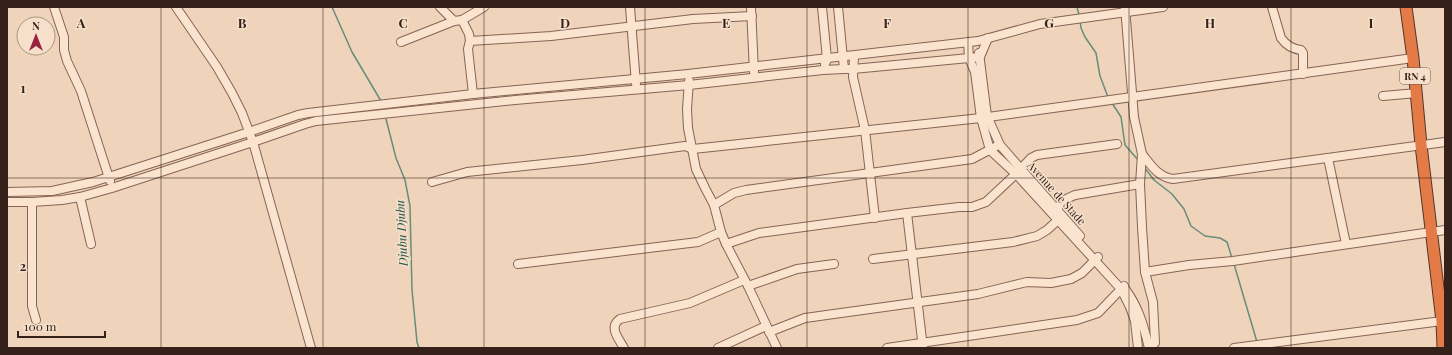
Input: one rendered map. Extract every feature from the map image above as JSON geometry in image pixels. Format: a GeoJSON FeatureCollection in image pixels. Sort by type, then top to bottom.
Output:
{"type":"FeatureCollection","features":[{"type":"Feature","properties":{"kind":"highway","name":"RN 4"},"geometry":{"type":"LineString","coordinates":[[1406,7],[1417,93],[1421,145],[1431,232],[1442,305],[1443,348]]}},
{"type":"Feature","properties":{"kind":"street"},"geometry":{"type":"LineString","coordinates":[[54,7],[64,37],[64,50],[67,61],[81,91],[112,188]]}},
{"type":"Feature","properties":{"kind":"street"},"geometry":{"type":"LineString","coordinates":[[176,7],[217,67],[232,93],[253,142],[311,348]]}},
{"type":"Feature","properties":{"kind":"street"},"geometry":{"type":"LineString","coordinates":[[440,7],[458,20],[469,34],[470,41],[468,49],[473,94]]}},
{"type":"Feature","properties":{"kind":"street"},"geometry":{"type":"LineString","coordinates":[[401,42],[458,20],[484,7]]}},
{"type":"Feature","properties":{"kind":"street"},"geometry":{"type":"LineString","coordinates":[[630,7],[636,88]]}},
{"type":"Feature","properties":{"kind":"street"},"geometry":{"type":"LineString","coordinates":[[751,7],[755,78]]}},
{"type":"Feature","properties":{"kind":"street"},"geometry":{"type":"LineString","coordinates":[[822,7],[826,59],[823,70]]}},
{"type":"Feature","properties":{"kind":"street"},"geometry":{"type":"LineString","coordinates":[[838,7],[843,57],[853,77],[865,130],[875,218]]}},
{"type":"Feature","properties":{"kind":"street"},"geometry":{"type":"LineString","coordinates":[[7,192],[52,191],[75,187],[308,113],[473,94],[688,74],[978,41],[1030,26],[1081,19],[1125,10],[1163,7]]}},
{"type":"Feature","properties":{"kind":"street"},"geometry":{"type":"LineString","coordinates":[[1272,7],[1281,38],[1284,42],[1293,48],[1301,50],[1303,53],[1303,74]]}},
{"type":"Feature","properties":{"kind":"street"},"geometry":{"type":"LineString","coordinates":[[1125,10],[1134,116],[1142,154],[1140,184],[1145,272],[1153,302],[1155,343],[1149,348]]}},
{"type":"Feature","properties":{"kind":"street"},"geometry":{"type":"LineString","coordinates":[[470,41],[551,36],[631,27],[641,24],[693,19],[752,16]]}},
{"type":"Feature","properties":{"kind":"street"},"geometry":{"type":"LineString","coordinates":[[7,202],[62,200],[80,197],[112,188],[316,121],[636,88],[980,57],[988,38]]}},
{"type":"Feature","properties":{"kind":"street","name":"Avenue de Stade"},"geometry":{"type":"LineString","coordinates":[[978,41],[984,117],[1018,172],[1057,209],[1096,258],[1135,302],[1143,323],[1149,348]]}},
{"type":"Feature","properties":{"kind":"street"},"geometry":{"type":"LineString","coordinates":[[718,348],[768,329],[805,318],[978,294],[1027,282],[1051,282],[1071,279],[1082,273],[1096,258],[1058,220],[1018,172],[990,150],[975,72],[969,58],[968,42]]}},
{"type":"Feature","properties":{"kind":"street"},"geometry":{"type":"LineString","coordinates":[[848,69],[854,56]]}},
{"type":"Feature","properties":{"kind":"street"},"geometry":{"type":"LineString","coordinates":[[432,182],[467,172],[582,160],[685,146],[693,149],[984,117],[1413,58]]}},
{"type":"Feature","properties":{"kind":"street"},"geometry":{"type":"LineString","coordinates":[[688,74],[688,128],[696,169],[714,205],[721,232],[726,244],[776,348]]}},
{"type":"Feature","properties":{"kind":"street"},"geometry":{"type":"LineString","coordinates":[[1383,96],[1417,93]]}},
{"type":"Feature","properties":{"kind":"street"},"geometry":{"type":"LineString","coordinates":[[387,104],[389,114]]}},
{"type":"Feature","properties":{"kind":"street"},"geometry":{"type":"LineString","coordinates":[[1142,154],[1156,171],[1166,178],[1173,179],[1445,142]]}},
{"type":"Feature","properties":{"kind":"street"},"geometry":{"type":"LineString","coordinates":[[726,244],[759,234],[907,213],[972,207],[986,202],[1031,158],[1037,155],[1117,144]]}},
{"type":"Feature","properties":{"kind":"street"},"geometry":{"type":"LineString","coordinates":[[714,205],[734,193],[746,190],[972,159],[1000,145]]}},
{"type":"Feature","properties":{"kind":"street"},"geometry":{"type":"LineString","coordinates":[[1328,158],[1346,244]]}},
{"type":"Feature","properties":{"kind":"street"},"geometry":{"type":"LineString","coordinates":[[1058,220],[1057,209],[1068,198],[1075,195],[1140,184]]}},
{"type":"Feature","properties":{"kind":"street"},"geometry":{"type":"LineString","coordinates":[[80,197],[91,244]]}},
{"type":"Feature","properties":{"kind":"street"},"geometry":{"type":"LineString","coordinates":[[32,202],[32,306],[36,320]]}},
{"type":"Feature","properties":{"kind":"street"},"geometry":{"type":"LineString","coordinates":[[907,213],[923,345]]}},
{"type":"Feature","properties":{"kind":"street"},"geometry":{"type":"LineString","coordinates":[[873,259],[1013,242],[1037,236],[1047,230],[1058,220]]}},
{"type":"Feature","properties":{"kind":"street"},"geometry":{"type":"LineString","coordinates":[[1145,272],[1189,265],[1233,261],[1445,230]]}},
{"type":"Feature","properties":{"kind":"street"},"geometry":{"type":"LineString","coordinates":[[518,264],[698,242],[721,232]]}},
{"type":"Feature","properties":{"kind":"street"},"geometry":{"type":"LineString","coordinates":[[624,348],[614,326],[620,319],[690,303],[746,283],[797,269],[834,264]]}},
{"type":"Feature","properties":{"kind":"street"},"geometry":{"type":"LineString","coordinates":[[887,348],[923,345],[1077,320],[1098,313],[1122,287],[1135,321],[1138,348]]}},
{"type":"Feature","properties":{"kind":"street"},"geometry":{"type":"LineString","coordinates":[[1234,348],[1442,321]]}},
{"type":"Feature","properties":{"kind":"waterway","name":"Djubu Djubu"},"geometry":{"type":"LineString","coordinates":[[332,7],[352,52],[381,101]]}},
{"type":"Feature","properties":{"kind":"waterway"},"geometry":{"type":"LineString","coordinates":[[1077,7],[1079,15]]}},
{"type":"Feature","properties":{"kind":"waterway"},"geometry":{"type":"LineString","coordinates":[[1080,20],[1081,28],[1085,37],[1096,53],[1100,76],[1108,97]]}},
{"type":"Feature","properties":{"kind":"waterway"},"geometry":{"type":"LineString","coordinates":[[1112,103],[1121,117],[1125,145],[1139,161]]}},
{"type":"Feature","properties":{"kind":"waterway","name":"Djubu Djubu"},"geometry":{"type":"LineString","coordinates":[[386,119],[396,158],[405,180],[410,206],[412,290],[417,342],[419,348]]}},
{"type":"Feature","properties":{"kind":"waterway"},"geometry":{"type":"LineString","coordinates":[[1144,167],[1154,180],[1172,194],[1184,209],[1191,226],[1205,236],[1220,238],[1227,242],[1232,258]]}},
{"type":"Feature","properties":{"kind":"waterway"},"geometry":{"type":"LineString","coordinates":[[1234,264],[1257,342]]}}]}
